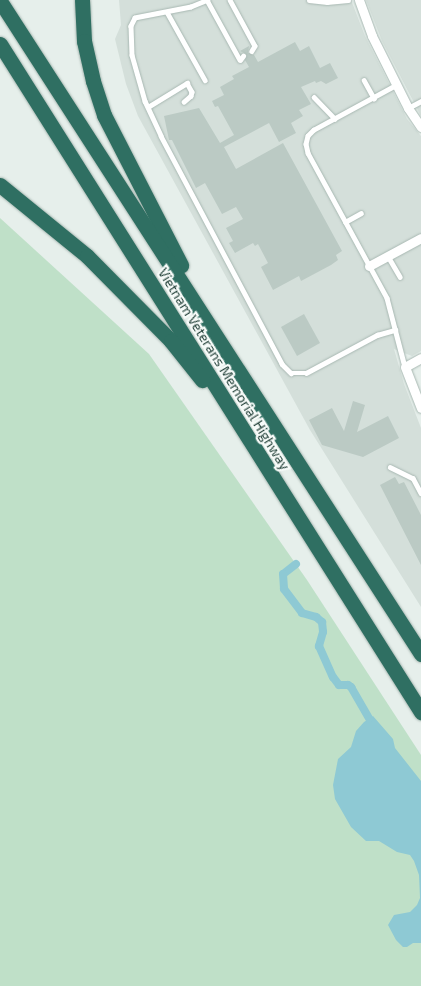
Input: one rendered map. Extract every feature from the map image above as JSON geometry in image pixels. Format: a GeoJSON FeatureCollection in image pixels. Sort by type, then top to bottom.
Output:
{"type":"FeatureCollection","features":[{"type":"Feature","properties":{"kind":"highway"},"geometry":{"type":"LineString","coordinates":[[82,0],[84,41],[93,81],[104,115],[225,348]]}},
{"type":"Feature","properties":{"kind":"highway","name":"Vietnam Veterans Memorial Highway"},"geometry":{"type":"LineString","coordinates":[[0,1],[421,654]]}},
{"type":"Feature","properties":{"kind":"highway","name":"Vietnam Veterans Memorial Highway"},"geometry":{"type":"LineString","coordinates":[[0,44],[421,712]]}},
{"type":"Feature","properties":{"kind":"highway"},"geometry":{"type":"LineString","coordinates":[[0,186],[87,256],[171,341],[240,426]]}},
{"type":"Feature","properties":{"kind":"street"},"geometry":{"type":"LineString","coordinates":[[359,0],[372,36],[408,108],[421,127]]}},
{"type":"Feature","properties":{"kind":"street"},"geometry":{"type":"LineString","coordinates":[[370,266],[421,238]]}},
{"type":"Feature","properties":{"kind":"street"},"geometry":{"type":"LineString","coordinates":[[421,358],[405,367],[421,408]]}},
{"type":"Feature","properties":{"kind":"lane"},"geometry":{"type":"LineString","coordinates":[[243,56],[240,60],[208,0],[192,7],[136,18],[131,26],[132,54],[148,106],[217,243],[287,371],[300,374],[306,373],[377,335],[395,330]]}},
{"type":"Feature","properties":{"kind":"lane"},"geometry":{"type":"LineString","coordinates":[[230,0],[255,46],[252,52]]}},
{"type":"Feature","properties":{"kind":"lane"},"geometry":{"type":"LineString","coordinates":[[309,0],[327,2],[348,0]]}},
{"type":"Feature","properties":{"kind":"lane"},"geometry":{"type":"LineString","coordinates":[[167,12],[204,80]]}},
{"type":"Feature","properties":{"kind":"lane"},"geometry":{"type":"LineString","coordinates":[[364,80],[374,98]]}},
{"type":"Feature","properties":{"kind":"lane"},"geometry":{"type":"LineString","coordinates":[[148,106],[187,84],[192,92],[191,96],[184,102]]}},
{"type":"Feature","properties":{"kind":"lane"},"geometry":{"type":"LineString","coordinates":[[397,85],[314,130],[308,136],[306,144],[308,153],[387,298],[405,367]]}},
{"type":"Feature","properties":{"kind":"lane"},"geometry":{"type":"LineString","coordinates":[[314,97],[335,119]]}},
{"type":"Feature","properties":{"kind":"lane"},"geometry":{"type":"LineString","coordinates":[[160,100],[164,106]]}},
{"type":"Feature","properties":{"kind":"lane"},"geometry":{"type":"LineString","coordinates":[[408,108],[421,101]]}},
{"type":"Feature","properties":{"kind":"lane"},"geometry":{"type":"LineString","coordinates":[[345,222],[361,213]]}},
{"type":"Feature","properties":{"kind":"lane"},"geometry":{"type":"LineString","coordinates":[[388,256],[400,277]]}},
{"type":"Feature","properties":{"kind":"lane"},"geometry":{"type":"LineString","coordinates":[[390,467],[413,478],[421,493]]}},
{"type":"Feature","properties":{"kind":"shaded area"},"geometry":{"type":"Polygon","coordinates":[[[119,0],[351,0],[365,36],[407,119],[421,136],[421,351],[412,356],[394,349],[404,384],[421,428],[421,607],[310,430],[138,116],[126,84],[115,39],[121,25],[119,0]]]}},
{"type":"Feature","properties":{"kind":"shaded area"},"geometry":{"type":"Polygon","coordinates":[[[366,0],[421,0],[421,116],[382,41],[366,0]]]}},
{"type":"Feature","properties":{"kind":"green space"},"geometry":{"type":"Polygon","coordinates":[[[0,218],[149,354],[307,580],[421,755],[421,986],[0,986],[0,218]]]}},
{"type":"Feature","properties":{"kind":"water"},"geometry":{"type":"Polygon","coordinates":[[[373,716],[393,739],[395,748],[421,781],[421,943],[413,943],[407,947],[403,947],[396,940],[388,925],[394,915],[410,912],[417,905],[420,898],[419,875],[414,861],[410,855],[397,852],[379,841],[366,841],[351,827],[335,799],[333,785],[338,759],[351,747],[356,731],[373,716]]]}},
{"type":"Feature","properties":{"kind":"building"},"geometry":{"type":"Polygon","coordinates":[[[295,42],[300,51],[309,46],[320,68],[330,63],[338,78],[326,84],[321,81],[316,83],[315,81],[301,87],[311,104],[299,110],[303,116],[291,123],[296,133],[279,142],[269,123],[224,147],[236,169],[283,143],[342,251],[336,255],[338,260],[331,265],[301,281],[299,276],[273,290],[261,267],[268,263],[258,244],[255,246],[253,243],[235,253],[229,243],[233,241],[226,228],[243,219],[236,207],[222,214],[205,183],[196,188],[172,140],[169,140],[164,116],[199,108],[220,143],[234,135],[218,106],[215,107],[212,101],[224,95],[220,87],[234,79],[232,76],[249,67],[245,60],[246,54],[240,51],[249,46],[248,53],[254,55],[258,62],[295,42]]]}},
{"type":"Feature","properties":{"kind":"building"},"geometry":{"type":"Polygon","coordinates":[[[304,314],[320,343],[297,356],[281,327],[304,314]]]}},
{"type":"Feature","properties":{"kind":"building"},"geometry":{"type":"Polygon","coordinates":[[[353,401],[365,405],[357,432],[388,416],[399,438],[363,457],[322,445],[309,420],[332,408],[344,431],[353,401]]]}},
{"type":"Feature","properties":{"kind":"building"},"geometry":{"type":"Polygon","coordinates":[[[395,477],[399,484],[404,482],[421,515],[421,565],[380,485],[395,477]]]}},
{"type":"Feature","properties":{"kind":"waterway"},"geometry":{"type":"LineString","coordinates":[[296,564],[283,574],[284,589],[302,613],[316,617],[322,622],[323,632],[319,646],[333,677],[339,685],[351,687],[369,718]]}}]}
